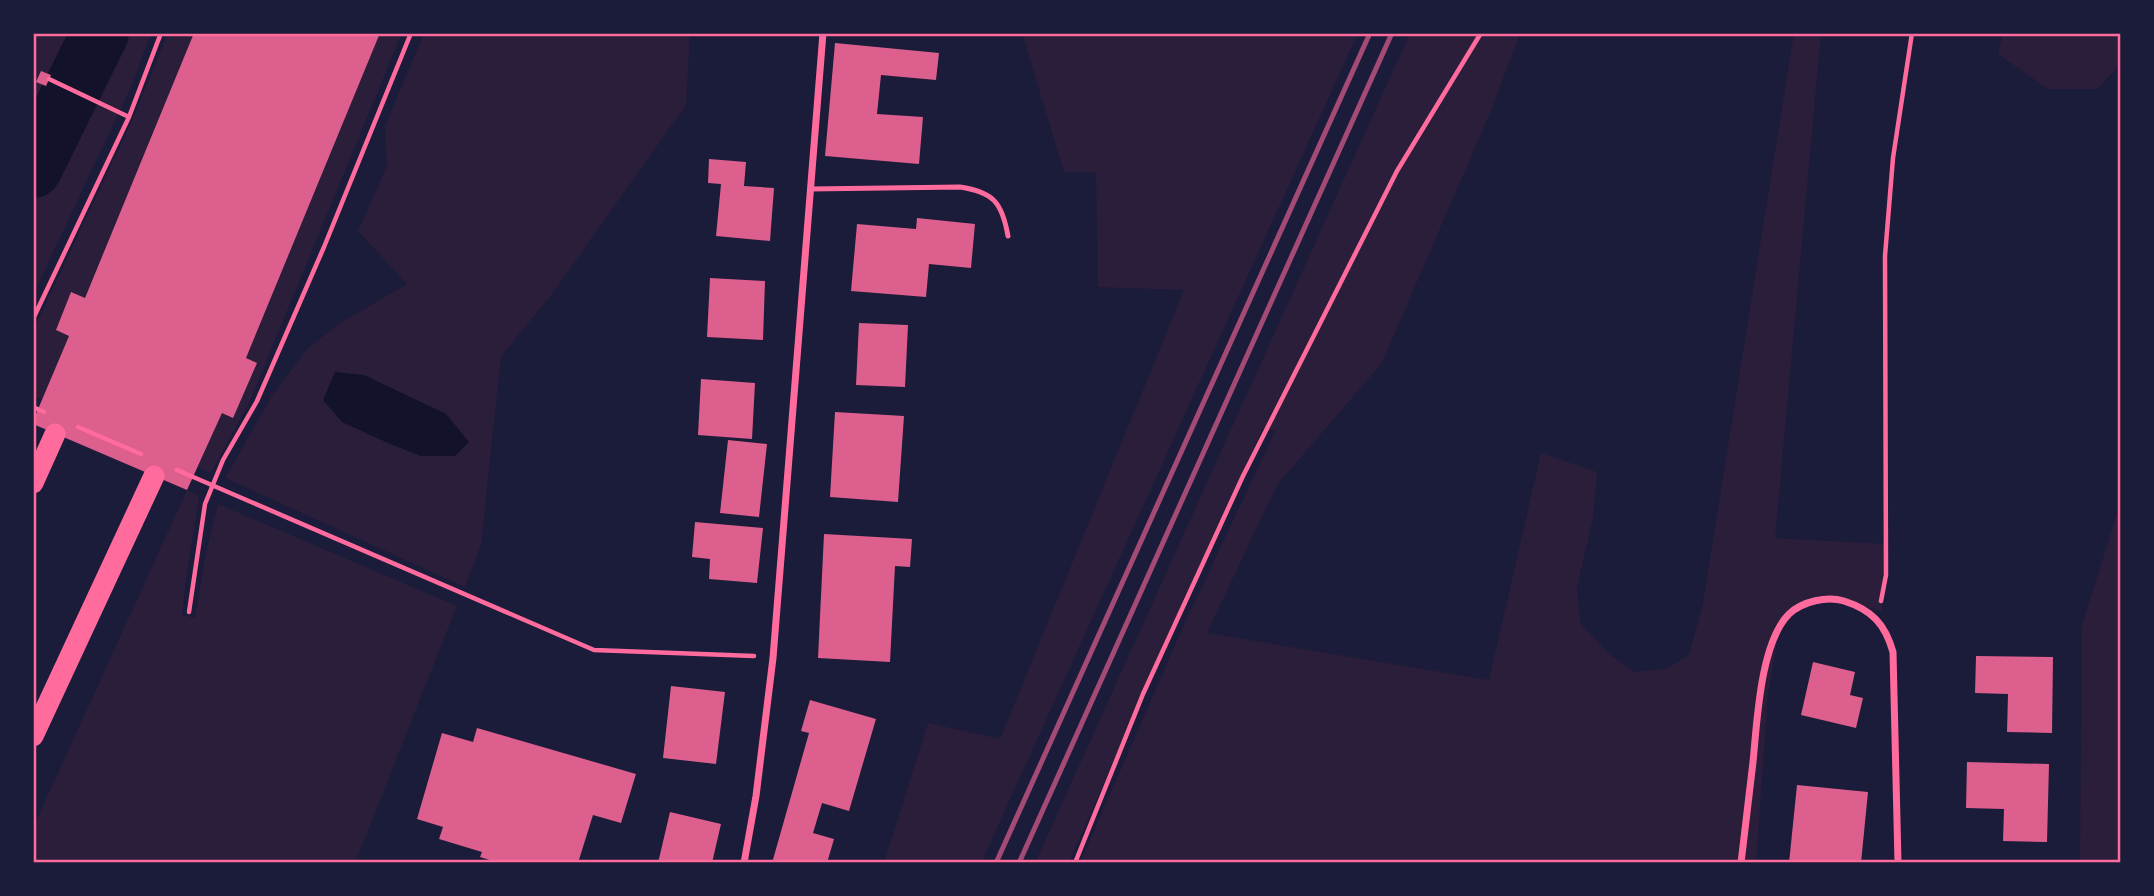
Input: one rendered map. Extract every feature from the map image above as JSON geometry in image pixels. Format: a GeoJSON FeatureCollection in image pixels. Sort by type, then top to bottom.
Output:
{"type":"FeatureCollection","features":[{"type":"Feature","properties":{"kind":"highway"},"geometry":{"type":"LineString","coordinates":[[33,483],[55,434]]}},
{"type":"Feature","properties":{"kind":"highway"},"geometry":{"type":"LineString","coordinates":[[33,736],[154,476]]}},
{"type":"Feature","properties":{"kind":"street"},"geometry":{"type":"LineString","coordinates":[[744,863],[756,796],[772,657],[823,33]]}},
{"type":"Feature","properties":{"kind":"street"},"geometry":{"type":"LineString","coordinates":[[1741,863],[1767,659],[1776,635],[1789,614],[1805,604],[1821,600],[1840,600],[1859,607],[1878,620],[1888,635],[1893,652],[1898,863]]}},
{"type":"Feature","properties":{"kind":"lane"},"geometry":{"type":"LineString","coordinates":[[810,189],[960,187],[980,190],[995,200],[1005,216],[1008,236]]}},
{"type":"Feature","properties":{"kind":"path"},"geometry":{"type":"LineString","coordinates":[[33,319],[129,117],[161,33]]}},
{"type":"Feature","properties":{"kind":"path"},"geometry":{"type":"LineString","coordinates":[[190,612],[205,504],[223,460],[257,401],[324,247],[411,33]]}},
{"type":"Feature","properties":{"kind":"path"},"geometry":{"type":"LineString","coordinates":[[1075,863],[1143,694],[1243,476],[1397,171],[1480,33]]}},
{"type":"Feature","properties":{"kind":"path"},"geometry":{"type":"LineString","coordinates":[[1878,620],[1886,575],[1885,256],[1893,158],[1912,33]]}},
{"type":"Feature","properties":{"kind":"path"},"geometry":{"type":"LineString","coordinates":[[49,79],[129,117]]}},
{"type":"Feature","properties":{"kind":"path"},"geometry":{"type":"LineString","coordinates":[[268,510],[594,650],[772,657]]}},
{"type":"Feature","properties":{"kind":"shaded area"},"geometry":{"type":"Polygon","coordinates":[[[33,33],[90,33],[41,132],[56,149],[111,33],[151,33],[131,87],[33,295],[33,33]]]}},
{"type":"Feature","properties":{"kind":"shaded area"},"geometry":{"type":"Polygon","coordinates":[[[90,33],[111,33],[56,149],[41,132],[90,33]]]}},
{"type":"Feature","properties":{"kind":"shaded area"},"geometry":{"type":"Polygon","coordinates":[[[168,33],[194,33],[85,298],[71,293],[56,330],[69,336],[42,399],[33,396],[33,331],[134,116],[168,33]]]}},
{"type":"Feature","properties":{"kind":"shaded area"},"geometry":{"type":"Polygon","coordinates":[[[380,33],[402,33],[249,403],[211,473],[198,467],[222,413],[256,363],[246,358],[380,33]]]}},
{"type":"Feature","properties":{"kind":"shaded area"},"geometry":{"type":"Polygon","coordinates":[[[424,33],[690,33],[686,105],[549,298],[501,356],[481,545],[465,587],[225,478],[272,396],[307,349],[342,322],[407,284],[358,231],[387,166],[385,126],[424,33]],[[418,401],[366,434],[421,456],[446,414],[418,401]]]}},
{"type":"Feature","properties":{"kind":"shaded area"},"geometry":{"type":"Polygon","coordinates":[[[1022,33],[1358,33],[981,863],[884,863],[928,723],[1000,739],[1184,290],[1098,287],[1096,172],[1064,172],[1022,33]]]}},
{"type":"Feature","properties":{"kind":"shaded area"},"geometry":{"type":"Polygon","coordinates":[[[1410,33],[1520,33],[1492,108],[1382,363],[1277,485],[1207,633],[1489,680],[1541,453],[1597,472],[1593,517],[1577,588],[1580,623],[1609,654],[1634,672],[1666,669],[1689,655],[1703,603],[1794,33],[1821,33],[1775,538],[1887,544],[1882,612],[1828,598],[1802,606],[1780,625],[1768,693],[1756,863],[1080,863],[1182,629],[1275,431],[1263,428],[1171,628],[1069,863],[1035,863],[1410,33]]]}},
{"type":"Feature","properties":{"kind":"shaded area"},"geometry":{"type":"Polygon","coordinates":[[[2003,33],[2121,33],[2121,63],[2098,89],[2048,89],[1998,54],[2003,33]]]}},
{"type":"Feature","properties":{"kind":"shaded area"},"geometry":{"type":"Polygon","coordinates":[[[335,372],[364,375],[446,414],[469,442],[455,456],[421,456],[342,422],[323,400],[335,372]]]}},
{"type":"Feature","properties":{"kind":"shaded area"},"geometry":{"type":"Polygon","coordinates":[[[187,490],[199,496],[182,615],[195,618],[206,552],[218,504],[457,606],[355,863],[33,863],[33,828],[187,490]]]}},
{"type":"Feature","properties":{"kind":"shaded area"},"geometry":{"type":"Polygon","coordinates":[[[2121,501],[2121,863],[2080,863],[2082,625],[2121,501]]]}},
{"type":"Feature","properties":{"kind":"building"},"geometry":{"type":"Polygon","coordinates":[[[194,33],[380,33],[246,358],[257,363],[233,418],[222,413],[187,490],[33,424],[33,421],[69,336],[56,330],[71,292],[85,298],[194,33]]]}},
{"type":"Feature","properties":{"kind":"building"},"geometry":{"type":"Polygon","coordinates":[[[835,43],[939,53],[936,80],[881,75],[877,114],[923,117],[919,164],[825,156],[835,43]]]}},
{"type":"Feature","properties":{"kind":"building"},"geometry":{"type":"Polygon","coordinates":[[[41,71],[51,75],[46,86],[36,82],[41,71]]]}},
{"type":"Feature","properties":{"kind":"building"},"geometry":{"type":"Polygon","coordinates":[[[709,159],[746,162],[744,186],[774,188],[770,241],[716,236],[721,184],[708,183],[709,159]]]}},
{"type":"Feature","properties":{"kind":"building"},"geometry":{"type":"Polygon","coordinates":[[[917,218],[975,224],[971,268],[929,264],[926,297],[851,291],[857,224],[916,229],[917,218]]]}},
{"type":"Feature","properties":{"kind":"building"},"geometry":{"type":"Polygon","coordinates":[[[710,278],[765,281],[763,340],[707,337],[710,278]]]}},
{"type":"Feature","properties":{"kind":"building"},"geometry":{"type":"Polygon","coordinates":[[[859,323],[908,325],[905,387],[856,385],[859,323]]]}},
{"type":"Feature","properties":{"kind":"building"},"geometry":{"type":"Polygon","coordinates":[[[701,379],[755,383],[752,439],[698,435],[701,379]]]}},
{"type":"Feature","properties":{"kind":"building"},"geometry":{"type":"Polygon","coordinates":[[[835,412],[904,416],[898,502],[830,497],[835,412]]]}},
{"type":"Feature","properties":{"kind":"building"},"geometry":{"type":"Polygon","coordinates":[[[728,440],[767,444],[759,517],[720,513],[728,440]]]}},
{"type":"Feature","properties":{"kind":"building"},"geometry":{"type":"Polygon","coordinates":[[[695,522],[763,528],[757,583],[709,579],[710,559],[692,557],[695,522]]]}},
{"type":"Feature","properties":{"kind":"building"},"geometry":{"type":"Polygon","coordinates":[[[824,534],[912,539],[910,567],[895,566],[890,662],[818,658],[824,534]]]}},
{"type":"Feature","properties":{"kind":"building"},"geometry":{"type":"Polygon","coordinates":[[[1976,656],[2053,657],[2052,733],[2007,732],[2008,694],[1975,693],[1976,656]]]}},
{"type":"Feature","properties":{"kind":"building"},"geometry":{"type":"Polygon","coordinates":[[[1813,662],[1855,672],[1850,695],[1863,698],[1856,728],[1801,715],[1813,662]]]}},
{"type":"Feature","properties":{"kind":"building"},"geometry":{"type":"Polygon","coordinates":[[[671,686],[725,692],[716,764],[663,758],[671,686]]]}},
{"type":"Feature","properties":{"kind":"building"},"geometry":{"type":"Polygon","coordinates":[[[810,700],[876,719],[849,811],[822,803],[813,833],[834,839],[827,863],[772,863],[809,733],[801,731],[810,700]]]}},
{"type":"Feature","properties":{"kind":"building"},"geometry":{"type":"Polygon","coordinates":[[[477,728],[636,774],[621,823],[593,815],[578,863],[499,863],[480,857],[482,852],[439,839],[443,827],[417,819],[442,733],[473,742],[477,728]]]}},
{"type":"Feature","properties":{"kind":"building"},"geometry":{"type":"Polygon","coordinates":[[[1967,762],[2049,764],[2047,842],[2003,841],[2004,809],[1966,808],[1967,762]]]}},
{"type":"Feature","properties":{"kind":"building"},"geometry":{"type":"Polygon","coordinates":[[[1797,785],[1868,792],[1861,863],[1789,863],[1797,785]]]}},
{"type":"Feature","properties":{"kind":"building"},"geometry":{"type":"Polygon","coordinates":[[[670,812],[721,824],[712,863],[658,863],[670,812]]]}},
{"type":"Feature","properties":{"kind":"waterway"},"geometry":{"type":"LineString","coordinates":[[33,169],[100,33]]}},
{"type":"Feature","properties":{"kind":"railway"},"geometry":{"type":"LineString","coordinates":[[996,863],[1370,33]]}},
{"type":"Feature","properties":{"kind":"railway"},"geometry":{"type":"LineString","coordinates":[[1019,863],[1392,33]]}}]}
